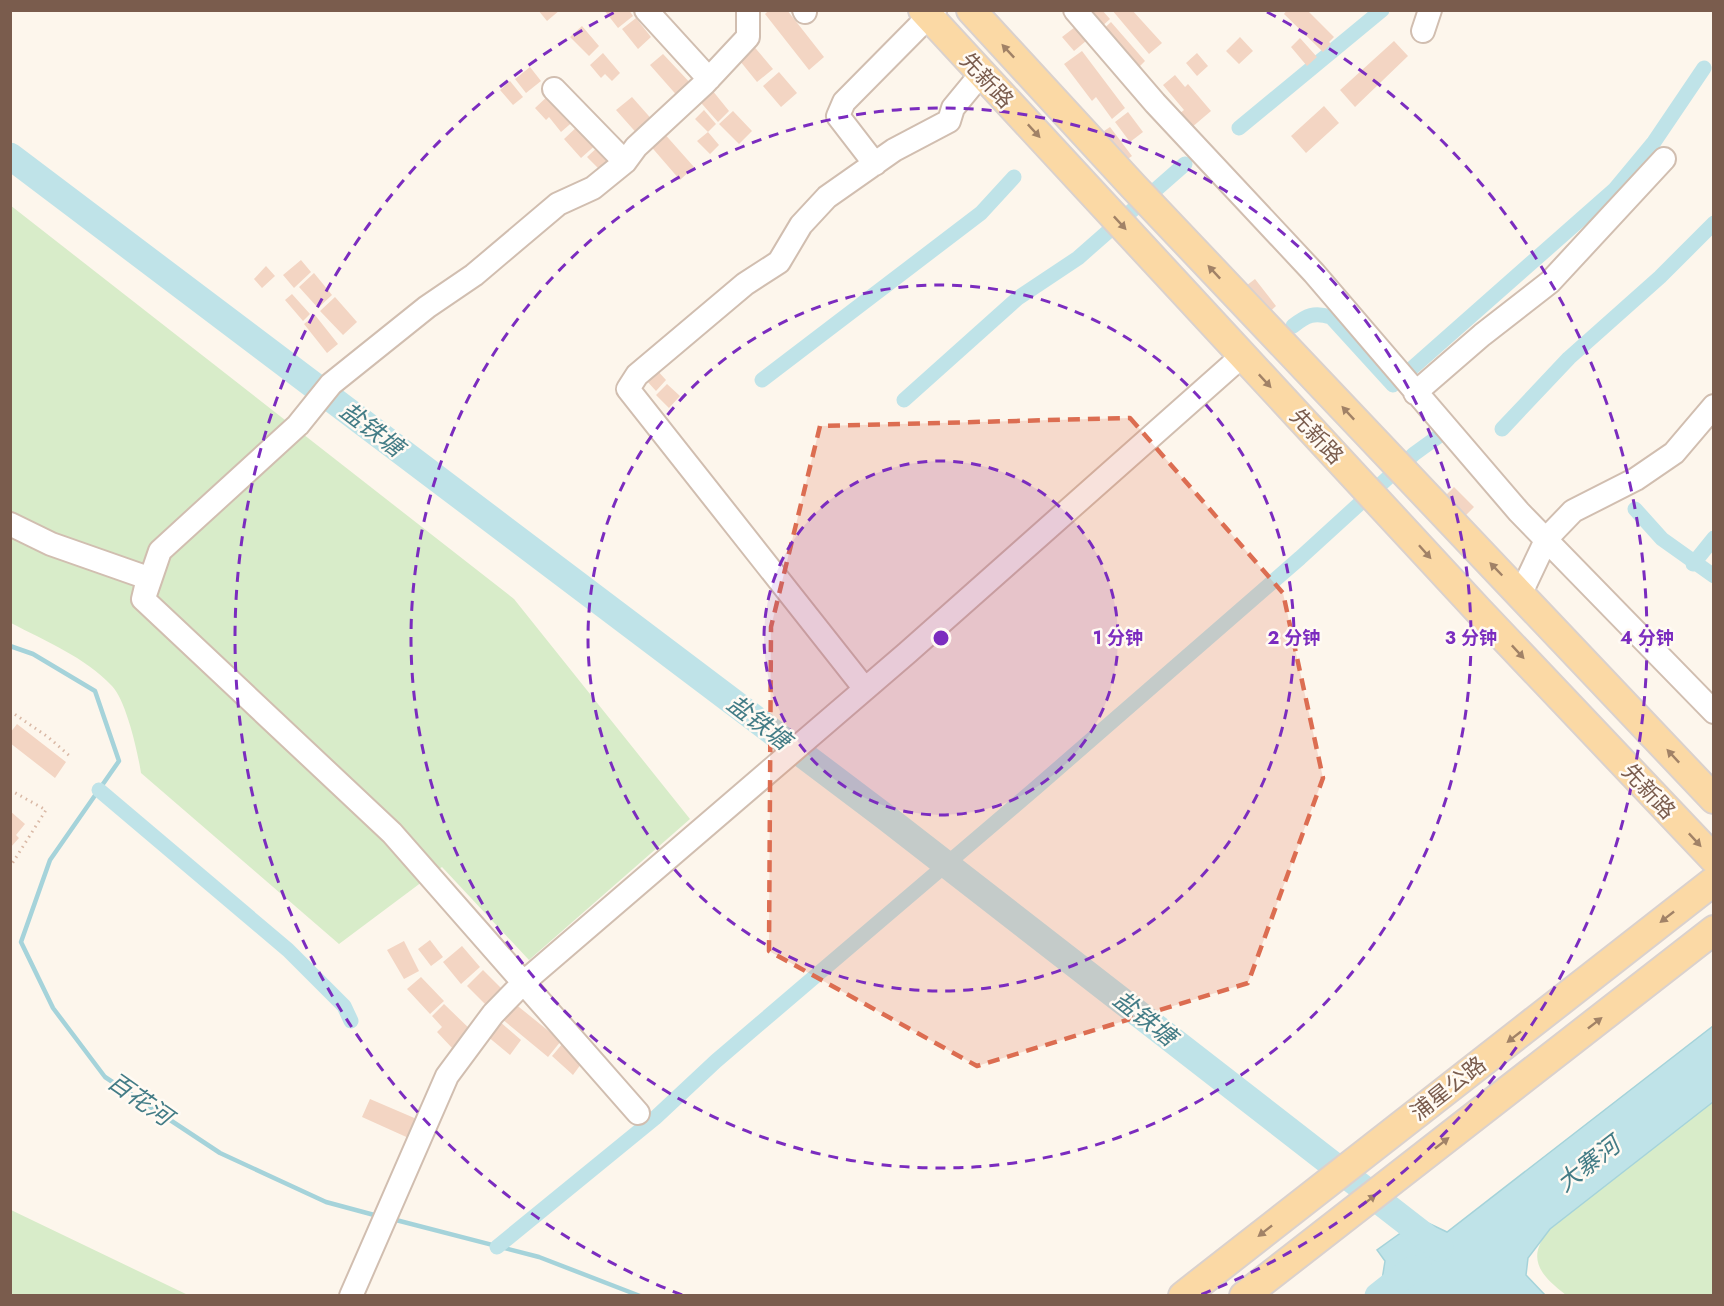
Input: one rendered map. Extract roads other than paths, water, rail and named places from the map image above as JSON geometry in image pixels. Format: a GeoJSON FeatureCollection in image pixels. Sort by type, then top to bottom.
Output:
{"type":"FeatureCollection","features":[{"type":"Feature","properties":{"kind":"main road","name":"先新路"},"geometry":{"type":"LineString","coordinates":[[971,10],[1160,215],[1713,799]]}},
{"type":"Feature","properties":{"kind":"main road","name":"先新路"},"geometry":{"type":"LineString","coordinates":[[929,12],[981,74],[1242,356],[1713,859]]}},
{"type":"Feature","properties":{"kind":"main road","name":"浦星公路"},"geometry":{"type":"LineString","coordinates":[[1183,1296],[1713,881]]}},
{"type":"Feature","properties":{"kind":"main road","name":"浦星公路"},"geometry":{"type":"LineString","coordinates":[[1244,1296],[1713,930]]}},
{"type":"Feature","properties":{"kind":"street"},"geometry":{"type":"LineString","coordinates":[[646,10],[709,79]]}},
{"type":"Feature","properties":{"kind":"street"},"geometry":{"type":"LineString","coordinates":[[143,599],[160,551],[298,425],[331,384],[427,307],[474,275],[558,204],[593,188],[625,162],[636,147],[709,79],[748,37],[748,10]]}},
{"type":"Feature","properties":{"kind":"street"},"geometry":{"type":"LineString","coordinates":[[1075,10],[1155,103],[1314,273],[1519,512],[1547,538],[1713,711]]}},
{"type":"Feature","properties":{"kind":"street"},"geometry":{"type":"LineString","coordinates":[[875,164],[838,116],[844,102],[888,61],[929,12]]}},
{"type":"Feature","properties":{"kind":"street"},"geometry":{"type":"LineString","coordinates":[[865,689],[628,389],[637,375],[646,367],[746,284],[779,262],[801,225],[827,197],[875,164],[949,121],[953,108],[981,74]]}},
{"type":"Feature","properties":{"kind":"street"},"geometry":{"type":"LineString","coordinates":[[554,89],[625,162]]}},
{"type":"Feature","properties":{"kind":"street"},"geometry":{"type":"LineString","coordinates":[[1416,393],[1482,335],[1550,282],[1664,159]]}},
{"type":"Feature","properties":{"kind":"street"},"geometry":{"type":"LineString","coordinates":[[351,1296],[447,1076],[493,1014],[524,982],[865,689],[1242,356]]}},
{"type":"Feature","properties":{"kind":"street"},"geometry":{"type":"LineString","coordinates":[[1520,594],[1547,538],[1573,511],[1636,479],[1674,453],[1713,406]]}},
{"type":"Feature","properties":{"kind":"street"},"geometry":{"type":"LineString","coordinates":[[10,524],[51,544],[148,578],[143,599]]}},
{"type":"Feature","properties":{"kind":"street"},"geometry":{"type":"LineString","coordinates":[[143,599],[392,834],[638,1113]]}},
{"type":"Feature","properties":{"kind":"water","name":"大寨河"},"geometry":{"type":"Polygon","coordinates":[[[1713,1026],[1713,1102],[1550,1229],[1528,1258],[1526,1275],[1545,1295],[1399,1295],[1382,1280],[1385,1261],[1377,1250],[1420,1219],[1447,1232],[1713,1026]]]}},
{"type":"Feature","properties":{"kind":"waterway"},"geometry":{"type":"LineString","coordinates":[[1239,128],[1382,10]]}},
{"type":"Feature","properties":{"kind":"waterway"},"geometry":{"type":"LineString","coordinates":[[1293,326],[1311,316],[1331,317],[1393,385],[1615,189],[1654,142],[1704,68]]}},
{"type":"Feature","properties":{"kind":"waterway","name":"盐铁塘"},"geometry":{"type":"LineString","coordinates":[[10,156],[884,816],[1440,1248]]}},
{"type":"Feature","properties":{"kind":"waterway"},"geometry":{"type":"LineString","coordinates":[[904,400],[1018,298],[1078,258],[1185,164]]}},
{"type":"Feature","properties":{"kind":"waterway"},"geometry":{"type":"LineString","coordinates":[[762,380],[981,213],[1014,177]]}},
{"type":"Feature","properties":{"kind":"waterway"},"geometry":{"type":"LineString","coordinates":[[1502,429],[1569,358],[1660,277],[1714,223]]}},
{"type":"Feature","properties":{"kind":"waterway"},"geometry":{"type":"LineString","coordinates":[[497,1247],[655,1118],[716,1061],[1300,558],[1414,454],[1443,433]]}},
{"type":"Feature","properties":{"kind":"waterway"},"geometry":{"type":"LineString","coordinates":[[1635,509],[1662,539],[1714,576]]}},
{"type":"Feature","properties":{"kind":"waterway"},"geometry":{"type":"LineString","coordinates":[[1693,564],[1714,538]]}},
{"type":"Feature","properties":{"kind":"waterway","name":"百花河"},"geometry":{"type":"LineString","coordinates":[[10,646],[33,654],[95,691],[119,761],[50,860],[21,942],[53,1008],[105,1077],[220,1153],[326,1202],[378,1216]]}},
{"type":"Feature","properties":{"kind":"waterway"},"geometry":{"type":"LineString","coordinates":[[99,790],[288,950],[344,1006],[351,1021]]}},
{"type":"Feature","properties":{"kind":"waterway","name":"百花河"},"geometry":{"type":"LineString","coordinates":[[392,1219],[539,1257],[640,1296]]}},
{"type":"Feature","properties":{"kind":"waterway"},"geometry":{"type":"LineString","coordinates":[[1378,1296],[1411,1270],[1419,1269]]}}]}
